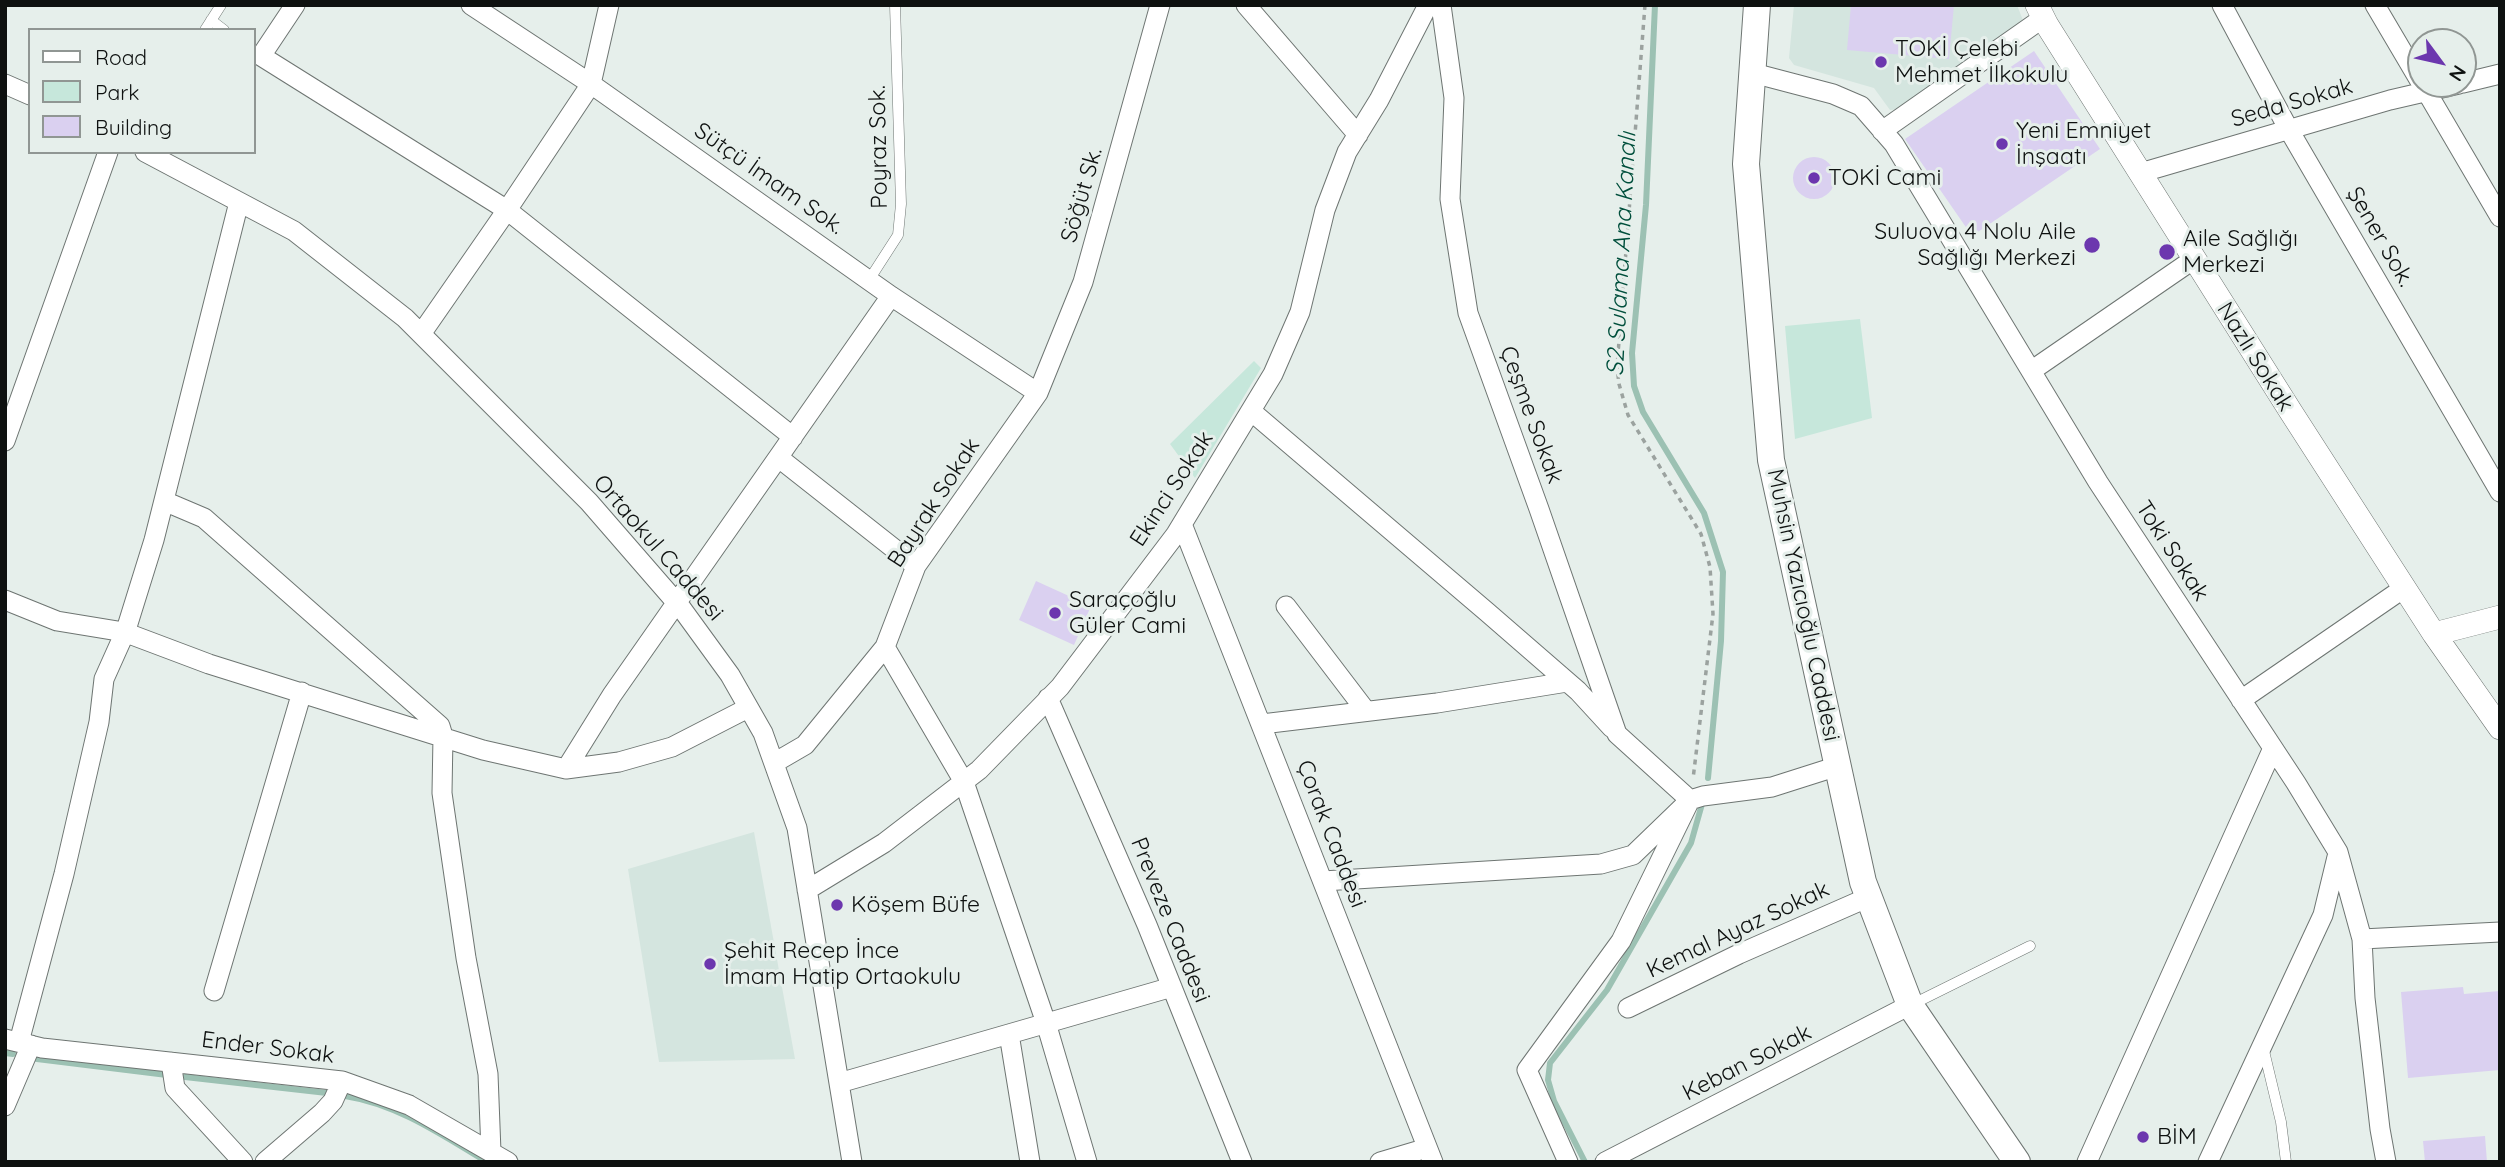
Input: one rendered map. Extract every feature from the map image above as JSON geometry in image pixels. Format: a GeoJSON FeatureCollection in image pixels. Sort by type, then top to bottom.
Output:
{"type":"FeatureCollection","features":[{"type":"Feature","properties":{"kind":"main road","name":"Muhsin Yazıcıoğlu Caddesi"},"geometry":{"type":"LineString","coordinates":[[1757,5],[1746,163],[1771,460],[1863,882],[1910,1005],[2017,1162]]}},
{"type":"Feature","properties":{"kind":"street"},"geometry":{"type":"LineString","coordinates":[[295,5],[257,54],[507,211],[588,272],[793,437]]}},
{"type":"Feature","properties":{"kind":"street","name":"Sütçü İmam Sok."},"geometry":{"type":"LineString","coordinates":[[471,5],[591,83],[891,296],[1038,393]]}},
{"type":"Feature","properties":{"kind":"street"},"geometry":{"type":"LineString","coordinates":[[421,334],[507,211],[591,83],[609,5]]}},
{"type":"Feature","properties":{"kind":"street","name":"Söğüt Sk."},"geometry":{"type":"LineString","coordinates":[[1038,393],[1083,282],[1160,5]]}},
{"type":"Feature","properties":{"kind":"street"},"geometry":{"type":"LineString","coordinates":[[1246,5],[1357,135]]}},
{"type":"Feature","properties":{"kind":"street","name":"Ekinci Sokak"},"geometry":{"type":"LineString","coordinates":[[807,890],[884,843],[979,770],[1060,687],[1182,524],[1273,374],[1300,312],[1325,210],[1347,152],[1379,100],[1428,5]]}},
{"type":"Feature","properties":{"kind":"street","name":"Çeşme Sokak"},"geometry":{"type":"LineString","coordinates":[[1441,5],[1454,98],[1450,199],[1468,313],[1617,734],[1690,800]]}},
{"type":"Feature","properties":{"kind":"street","name":"Şener Sok."},"geometry":{"type":"LineString","coordinates":[[2221,5],[2289,130],[2500,492]]}},
{"type":"Feature","properties":{"kind":"street"},"geometry":{"type":"LineString","coordinates":[[2375,5],[2407,59]]}},
{"type":"Feature","properties":{"kind":"street"},"geometry":{"type":"LineString","coordinates":[[1882,131],[2040,12]]}},
{"type":"Feature","properties":{"kind":"street","name":"Nazlı Sokak"},"geometry":{"type":"LineString","coordinates":[[2040,12],[2404,588],[2500,728]]}},
{"type":"Feature","properties":{"kind":"street","name":"Toki Sokak"},"geometry":{"type":"LineString","coordinates":[[1753,73],[1833,94],[1861,106],[1894,144],[2098,482],[2338,852],[2362,939],[2368,1024],[2386,1162]]}},
{"type":"Feature","properties":{"kind":"street","name":"Seda Sokak"},"geometry":{"type":"LineString","coordinates":[[2477,79],[2500,74]]}},
{"type":"Feature","properties":{"kind":"street"},"geometry":{"type":"LineString","coordinates":[[5,84],[28,94]]}},
{"type":"Feature","properties":{"kind":"street","name":"Seda Sokak"},"geometry":{"type":"LineString","coordinates":[[2140,173],[2289,130],[2407,91]]}},
{"type":"Feature","properties":{"kind":"street"},"geometry":{"type":"LineString","coordinates":[[2430,98],[2500,218]]}},
{"type":"Feature","properties":{"kind":"street"},"geometry":{"type":"LineString","coordinates":[[5,441],[107,154]]}},
{"type":"Feature","properties":{"kind":"street","name":"Ortaokul Caddesi"},"geometry":{"type":"LineString","coordinates":[[149,154],[294,231],[405,318],[589,502],[677,604],[730,675],[763,733],[797,828],[852,1162]]}},
{"type":"Feature","properties":{"kind":"street"},"geometry":{"type":"LineString","coordinates":[[5,1106],[18,1042],[70,849],[99,722],[104,679],[124,632],[154,540],[239,202]]}},
{"type":"Feature","properties":{"kind":"street"},"geometry":{"type":"LineString","coordinates":[[2031,371],[2194,259]]}},
{"type":"Feature","properties":{"kind":"street"},"geometry":{"type":"LineString","coordinates":[[566,769],[612,695],[891,296]]}},
{"type":"Feature","properties":{"kind":"street","name":"Bayrak Sokak"},"geometry":{"type":"LineString","coordinates":[[774,764],[806,745],[885,647],[916,566],[1038,393]]}},
{"type":"Feature","properties":{"kind":"street"},"geometry":{"type":"LineString","coordinates":[[1251,411],[1567,682],[1617,734]]}},
{"type":"Feature","properties":{"kind":"street"},"geometry":{"type":"LineString","coordinates":[[779,458],[916,566]]}},
{"type":"Feature","properties":{"kind":"street"},"geometry":{"type":"LineString","coordinates":[[164,501],[204,518],[440,726],[443,736],[442,793],[466,958],[488,1074],[500,1157]]}},
{"type":"Feature","properties":{"kind":"street","name":"Çorak Caddesi"},"geometry":{"type":"LineString","coordinates":[[1182,524],[1430,1155]]}},
{"type":"Feature","properties":{"kind":"street"},"geometry":{"type":"LineString","coordinates":[[2241,700],[2404,588]]}},
{"type":"Feature","properties":{"kind":"street"},"geometry":{"type":"LineString","coordinates":[[5,600],[57,621],[124,632],[209,664],[483,750],[566,769],[619,762],[672,747],[748,708]]}},
{"type":"Feature","properties":{"kind":"street"},"geometry":{"type":"LineString","coordinates":[[1286,606],[1366,711]]}},
{"type":"Feature","properties":{"kind":"street"},"geometry":{"type":"LineString","coordinates":[[2434,634],[2500,617]]}},
{"type":"Feature","properties":{"kind":"street"},"geometry":{"type":"LineString","coordinates":[[885,647],[964,782],[1046,1024],[1087,1162]]}},
{"type":"Feature","properties":{"kind":"street"},"geometry":{"type":"LineString","coordinates":[[1262,724],[1567,682]]}},
{"type":"Feature","properties":{"kind":"street"},"geometry":{"type":"LineString","coordinates":[[214,991],[302,692]]}},
{"type":"Feature","properties":{"kind":"street","name":"Preveze Caddesi"},"geometry":{"type":"LineString","coordinates":[[1048,698],[1091,792],[1242,1162]]}},
{"type":"Feature","properties":{"kind":"street"},"geometry":{"type":"LineString","coordinates":[[2087,1162],[2273,748]]}},
{"type":"Feature","properties":{"kind":"street"},"geometry":{"type":"LineString","coordinates":[[1323,881],[1601,864],[1633,855],[1690,800],[1714,794],[1772,787],[1838,766]]}},
{"type":"Feature","properties":{"kind":"street"},"geometry":{"type":"LineString","coordinates":[[1568,1162],[1527,1070],[1621,941],[1690,800]]}},
{"type":"Feature","properties":{"kind":"street"},"geometry":{"type":"LineString","coordinates":[[2208,1162],[2323,915],[2338,852]]}},
{"type":"Feature","properties":{"kind":"street","name":"Kemal Ayaz Sokak"},"geometry":{"type":"LineString","coordinates":[[1628,1008],[1739,954],[1869,897]]}},
{"type":"Feature","properties":{"kind":"street"},"geometry":{"type":"LineString","coordinates":[[2362,939],[2500,932]]}},
{"type":"Feature","properties":{"kind":"street"},"geometry":{"type":"LineString","coordinates":[[839,1083],[1172,987]]}},
{"type":"Feature","properties":{"kind":"street","name":"Keban Sokak"},"geometry":{"type":"LineString","coordinates":[[1605,1162],[1910,1005]]}},
{"type":"Feature","properties":{"kind":"street"},"geometry":{"type":"LineString","coordinates":[[1009,1034],[1030,1162]]}},
{"type":"Feature","properties":{"kind":"street","name":"Ender Sokak"},"geometry":{"type":"LineString","coordinates":[[18,1042],[342,1082],[410,1105],[500,1157]]}},
{"type":"Feature","properties":{"kind":"street"},"geometry":{"type":"LineString","coordinates":[[171,1062],[175,1088],[243,1162]]}},
{"type":"Feature","properties":{"kind":"street"},"geometry":{"type":"LineString","coordinates":[[265,1162],[322,1113],[333,1101],[342,1082]]}},
{"type":"Feature","properties":{"kind":"street"},"geometry":{"type":"LineString","coordinates":[[1380,1162],[1430,1155]]}},
{"type":"Feature","properties":{"kind":"lane"},"geometry":{"type":"LineString","coordinates":[[206,28],[221,5]]}},
{"type":"Feature","properties":{"kind":"lane","name":"Poyraz Sok."},"geometry":{"type":"LineString","coordinates":[[869,280],[898,235],[901,204],[895,5]]}},
{"type":"Feature","properties":{"kind":"lane"},"geometry":{"type":"LineString","coordinates":[[211,20],[221,28]]}},
{"type":"Feature","properties":{"kind":"lane"},"geometry":{"type":"LineString","coordinates":[[1910,1005],[2030,946]]}},
{"type":"Feature","properties":{"kind":"lane"},"geometry":{"type":"LineString","coordinates":[[2263,1047],[2281,1122],[2286,1162]]}},
{"type":"Feature","properties":{"kind":"path"},"geometry":{"type":"LineString","coordinates":[[1645,5],[1617,367],[1628,415],[1701,534],[1710,567],[1713,614],[1690,800]]}},
{"type":"Feature","properties":{"kind":"shaded area","name":"TOKİ Çelebi Mehmet İlkokulu"},"geometry":{"type":"Polygon","coordinates":[[[1794,5],[2017,5],[2024,23],[1902,109],[1890,110],[1874,88],[1794,65],[1789,58],[1794,5]]]}},
{"type":"Feature","properties":{"kind":"shaded area","name":"Şehit Recep İnce İmam Hatip Ortaokulu"},"geometry":{"type":"Polygon","coordinates":[[[754,832],[795,1059],[659,1062],[628,869],[754,832]]]}},
{"type":"Feature","properties":{"kind":"green space"},"geometry":{"type":"Polygon","coordinates":[[[1860,319],[1872,418],[1795,439],[1785,326],[1860,319]]]}},
{"type":"Feature","properties":{"kind":"green space"},"geometry":{"type":"Polygon","coordinates":[[[1254,361],[1261,368],[1195,478],[1170,444],[1254,361]]]}},
{"type":"Feature","properties":{"kind":"building"},"geometry":{"type":"Polygon","coordinates":[[[1851,5],[1954,5],[1949,59],[1847,50],[1851,5]]]}},
{"type":"Feature","properties":{"kind":"building","name":"Yeni Emniyet İnşaatı"},"geometry":{"type":"Polygon","coordinates":[[[2034,51],[2100,149],[1972,236],[1905,139],[2034,51]]]}},
{"type":"Feature","properties":{"kind":"building","name":"TOKİ Cami"},"geometry":{"type":"Polygon","coordinates":[[[1814,157],[1829,163],[1835,178],[1829,193],[1814,199],[1799,193],[1793,178],[1799,163],[1814,157]]]}},
{"type":"Feature","properties":{"kind":"building","name":"Saraçoğlu Güler Cami"},"geometry":{"type":"Polygon","coordinates":[[[1036,581],[1091,606],[1074,645],[1019,620],[1036,581]]]}},
{"type":"Feature","properties":{"kind":"building"},"geometry":{"type":"Polygon","coordinates":[[[2463,987],[2464,994],[2500,991],[2500,1070],[2408,1078],[2401,992],[2463,987]]]}},
{"type":"Feature","properties":{"kind":"building"},"geometry":{"type":"Polygon","coordinates":[[[2485,1136],[2487,1162],[2425,1162],[2423,1141],[2485,1136]]]}},
{"type":"Feature","properties":{"kind":"waterway","name":"S2 Sulama Ana Kanalı"},"geometry":{"type":"LineString","coordinates":[[1655,5],[1646,205],[1632,353],[1634,386],[1643,412],[1704,513],[1723,572],[1721,641],[1708,778]]}},
{"type":"Feature","properties":{"kind":"waterway","name":"S2 Sulama Ana Kanalı"},"geometry":{"type":"LineString","coordinates":[[1585,1162],[1554,1101],[1548,1080],[1550,1063],[1607,990],[1691,843],[1702,804]]}},
{"type":"Feature","properties":{"kind":"waterway","name":"S2 Sulama Ana Kanalı"},"geometry":{"type":"LineString","coordinates":[[5,1053],[13,1054]]}},
{"type":"Feature","properties":{"kind":"waterway","name":"S2 Sulama Ana Kanalı"},"geometry":{"type":"LineString","coordinates":[[37,1059],[167,1075]]}},
{"type":"Feature","properties":{"kind":"waterway","name":"S2 Sulama Ana Kanalı"},"geometry":{"type":"LineString","coordinates":[[185,1077],[327,1093]]}},
{"type":"Feature","properties":{"kind":"waterway","name":"S2 Sulama Ana Kanalı"},"geometry":{"type":"LineString","coordinates":[[345,1096],[401,1113],[487,1162]]}},
{"type":"Feature","properties":{"kind":"place","name":"TOKİ Çelebi Mehmet İlkokulu"},"geometry":{"type":"Point","coordinates":[1881,62]}},
{"type":"Feature","properties":{"kind":"place","name":"Yeni Emniyet İnşaatı"},"geometry":{"type":"Point","coordinates":[2002,144]}},
{"type":"Feature","properties":{"kind":"place","name":"TOKİ Cami"},"geometry":{"type":"Point","coordinates":[1814,178]}},
{"type":"Feature","properties":{"kind":"place","name":"Suluova 4 Nolu Aile Sağlığı Merkezi"},"geometry":{"type":"Point","coordinates":[2092,245]}},
{"type":"Feature","properties":{"kind":"place","name":"Aile Sağlığı Merkezi"},"geometry":{"type":"Point","coordinates":[2167,252]}},
{"type":"Feature","properties":{"kind":"place","name":"Saraçoğlu Güler Cami"},"geometry":{"type":"Point","coordinates":[1055,613]}},
{"type":"Feature","properties":{"kind":"place","name":"Köşem Büfe"},"geometry":{"type":"Point","coordinates":[837,905]}},
{"type":"Feature","properties":{"kind":"place","name":"Şehit Recep İnce İmam Hatip Ortaokulu"},"geometry":{"type":"Point","coordinates":[710,964]}},
{"type":"Feature","properties":{"kind":"place","name":"BİM"},"geometry":{"type":"Point","coordinates":[2143,1137]}}]}
